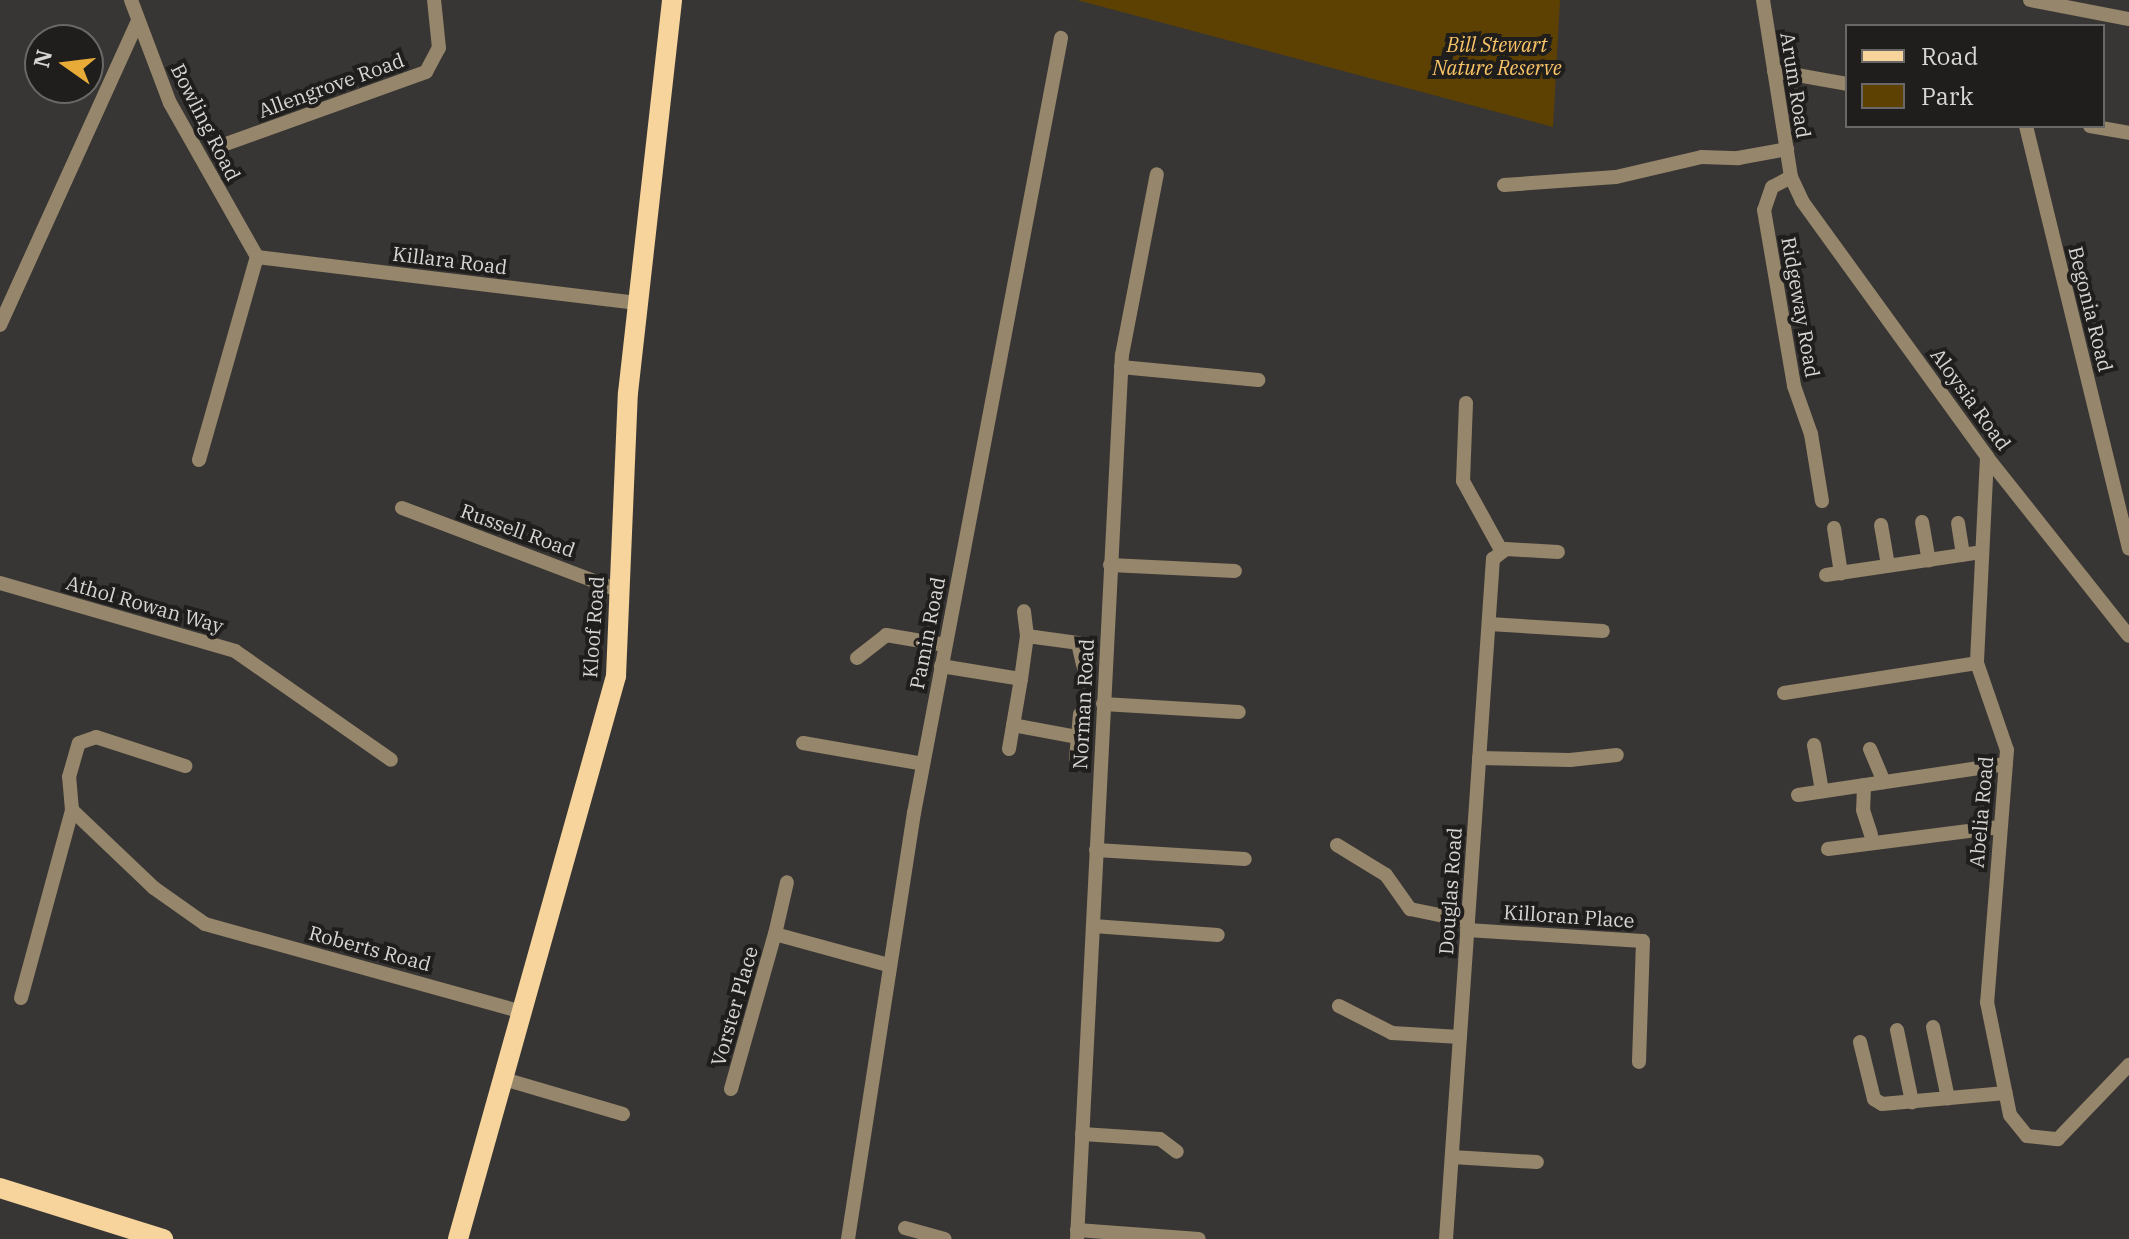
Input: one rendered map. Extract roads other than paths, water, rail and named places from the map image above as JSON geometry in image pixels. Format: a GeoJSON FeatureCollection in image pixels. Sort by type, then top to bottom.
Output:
{"type":"FeatureCollection","features":[{"type":"Feature","properties":{"kind":"main road","name":"Kloof Road"},"geometry":{"type":"LineString","coordinates":[[458,1239],[609,707],[618,658],[628,393],[672,0]]}},
{"type":"Feature","properties":{"kind":"main road"},"geometry":{"type":"LineString","coordinates":[[1,1193],[154,1237]]}},
{"type":"Feature","properties":{"kind":"main road"},"geometry":{"type":"LineString","coordinates":[[1,1193],[115,1239]]}},
{"type":"Feature","properties":{"kind":"street","name":"Bowling Road"},"geometry":{"type":"LineString","coordinates":[[131,0],[137,23],[170,103],[257,257]]}},
{"type":"Feature","properties":{"kind":"street","name":"Allengrove Road"},"geometry":{"type":"LineString","coordinates":[[223,145],[426,72],[439,48],[434,0]]}},
{"type":"Feature","properties":{"kind":"street","name":"Arum Road"},"geometry":{"type":"LineString","coordinates":[[1763,0],[1791,177]]}},
{"type":"Feature","properties":{"kind":"street"},"geometry":{"type":"LineString","coordinates":[[2030,0],[2129,19]]}},
{"type":"Feature","properties":{"kind":"street"},"geometry":{"type":"LineString","coordinates":[[0,325],[137,23]]}},
{"type":"Feature","properties":{"kind":"street","name":"Pamin Road"},"geometry":{"type":"LineString","coordinates":[[848,1239],[888,965],[923,764],[1061,38]]}},
{"type":"Feature","properties":{"kind":"street"},"geometry":{"type":"LineString","coordinates":[[1774,71],[1845,84]]}},
{"type":"Feature","properties":{"kind":"street","name":"Begonia Road"},"geometry":{"type":"LineString","coordinates":[[2026,128],[2129,549]]}},
{"type":"Feature","properties":{"kind":"street"},"geometry":{"type":"LineString","coordinates":[[2101,128],[2129,133]]}},
{"type":"Feature","properties":{"kind":"street"},"geometry":{"type":"LineString","coordinates":[[1504,185],[1616,177],[1702,157],[1738,158],[1787,149]]}},
{"type":"Feature","properties":{"kind":"street","name":"Norman Road"},"geometry":{"type":"LineString","coordinates":[[1077,1234],[1121,367],[1157,174]]}},
{"type":"Feature","properties":{"kind":"street","name":"Aloysia Road"},"geometry":{"type":"LineString","coordinates":[[1791,177],[1802,201],[1987,457],[2128,637]]}},
{"type":"Feature","properties":{"kind":"street","name":"Ridgeway Road"},"geometry":{"type":"LineString","coordinates":[[1791,177],[1772,187],[1764,210],[1794,386],[1811,434],[1822,501]]}},
{"type":"Feature","properties":{"kind":"street"},"geometry":{"type":"LineString","coordinates":[[199,460],[257,257]]}},
{"type":"Feature","properties":{"kind":"street","name":"Killara Road"},"geometry":{"type":"LineString","coordinates":[[257,257],[639,303]]}},
{"type":"Feature","properties":{"kind":"street"},"geometry":{"type":"LineString","coordinates":[[1121,367],[1258,380]]}},
{"type":"Feature","properties":{"kind":"street"},"geometry":{"type":"LineString","coordinates":[[1466,403],[1463,481],[1501,550],[1558,552]]}},
{"type":"Feature","properties":{"kind":"street","name":"Abelia Road"},"geometry":{"type":"LineString","coordinates":[[1987,457],[1977,663],[2004,732],[2006,764],[1987,1002],[2015,1124],[2035,1139],[2058,1139],[2129,1065]]}},
{"type":"Feature","properties":{"kind":"street","name":"Russell Road"},"geometry":{"type":"LineString","coordinates":[[402,508],[620,591]]}},
{"type":"Feature","properties":{"kind":"street"},"geometry":{"type":"LineString","coordinates":[[1922,522],[1929,560]]}},
{"type":"Feature","properties":{"kind":"street"},"geometry":{"type":"LineString","coordinates":[[1958,523],[1963,555]]}},
{"type":"Feature","properties":{"kind":"street"},"geometry":{"type":"LineString","coordinates":[[1881,525],[1888,565]]}},
{"type":"Feature","properties":{"kind":"street"},"geometry":{"type":"LineString","coordinates":[[1834,528],[1841,573]]}},
{"type":"Feature","properties":{"kind":"street","name":"Douglas Road"},"geometry":{"type":"LineString","coordinates":[[1446,1239],[1493,559],[1501,550]]}},
{"type":"Feature","properties":{"kind":"street"},"geometry":{"type":"LineString","coordinates":[[1826,575],[1981,552]]}},
{"type":"Feature","properties":{"kind":"street"},"geometry":{"type":"LineString","coordinates":[[1110,565],[1235,571]]}},
{"type":"Feature","properties":{"kind":"street","name":"Athol Rowan Way"},"geometry":{"type":"LineString","coordinates":[[0,583],[235,651],[391,760]]}},
{"type":"Feature","properties":{"kind":"street"},"geometry":{"type":"LineString","coordinates":[[1009,749],[1027,636],[1024,611]]}},
{"type":"Feature","properties":{"kind":"street"},"geometry":{"type":"LineString","coordinates":[[1489,624],[1603,631]]}},
{"type":"Feature","properties":{"kind":"street"},"geometry":{"type":"LineString","coordinates":[[857,658],[886,635],[945,645]]}},
{"type":"Feature","properties":{"kind":"street"},"geometry":{"type":"LineString","coordinates":[[1027,636],[1078,643],[1083,665]]}},
{"type":"Feature","properties":{"kind":"street"},"geometry":{"type":"LineString","coordinates":[[1784,693],[1977,663]]}},
{"type":"Feature","properties":{"kind":"street"},"geometry":{"type":"LineString","coordinates":[[941,666],[1021,679]]}},
{"type":"Feature","properties":{"kind":"street"},"geometry":{"type":"LineString","coordinates":[[1103,704],[1239,712]]}},
{"type":"Feature","properties":{"kind":"street"},"geometry":{"type":"LineString","coordinates":[[1076,759],[1080,714]]}},
{"type":"Feature","properties":{"kind":"street"},"geometry":{"type":"LineString","coordinates":[[1013,725],[1078,737]]}},
{"type":"Feature","properties":{"kind":"street"},"geometry":{"type":"LineString","coordinates":[[21,998],[72,810],[70,767],[84,738],[185,766]]}},
{"type":"Feature","properties":{"kind":"street"},"geometry":{"type":"LineString","coordinates":[[803,743],[923,764]]}},
{"type":"Feature","properties":{"kind":"street"},"geometry":{"type":"LineString","coordinates":[[1814,745],[1822,791]]}},
{"type":"Feature","properties":{"kind":"street"},"geometry":{"type":"LineString","coordinates":[[1870,749],[1884,782]]}},
{"type":"Feature","properties":{"kind":"street"},"geometry":{"type":"LineString","coordinates":[[1479,758],[1570,760],[1617,755]]}},
{"type":"Feature","properties":{"kind":"street"},"geometry":{"type":"LineString","coordinates":[[1798,795],[2006,764]]}},
{"type":"Feature","properties":{"kind":"street"},"geometry":{"type":"LineString","coordinates":[[1864,785],[1863,810],[1871,835]]}},
{"type":"Feature","properties":{"kind":"street","name":"Roberts Road"},"geometry":{"type":"LineString","coordinates":[[72,810],[154,888],[205,924],[523,1012]]}},
{"type":"Feature","properties":{"kind":"street"},"geometry":{"type":"LineString","coordinates":[[1828,849],[2000,827]]}},
{"type":"Feature","properties":{"kind":"street"},"geometry":{"type":"LineString","coordinates":[[1337,845],[1386,875],[1410,909],[1468,925]]}},
{"type":"Feature","properties":{"kind":"street"},"geometry":{"type":"LineString","coordinates":[[1096,850],[1245,859]]}},
{"type":"Feature","properties":{"kind":"street","name":"Vorster Place"},"geometry":{"type":"LineString","coordinates":[[731,1089],[787,882]]}},
{"type":"Feature","properties":{"kind":"street","name":"Killoran Place"},"geometry":{"type":"LineString","coordinates":[[1468,925],[1643,941],[1639,1062]]}},
{"type":"Feature","properties":{"kind":"street"},"geometry":{"type":"LineString","coordinates":[[1093,926],[1218,935]]}},
{"type":"Feature","properties":{"kind":"street","name":"Vorster Place"},"geometry":{"type":"LineString","coordinates":[[775,934],[888,965]]}},
{"type":"Feature","properties":{"kind":"street"},"geometry":{"type":"LineString","coordinates":[[1339,1006],[1392,1033],[1460,1037]]}},
{"type":"Feature","properties":{"kind":"street"},"geometry":{"type":"LineString","coordinates":[[1933,1027],[1948,1098]]}},
{"type":"Feature","properties":{"kind":"street"},"geometry":{"type":"LineString","coordinates":[[1897,1030],[1912,1102]]}},
{"type":"Feature","properties":{"kind":"street"},"geometry":{"type":"LineString","coordinates":[[1860,1042],[1874,1099],[1882,1104],[2006,1093]]}},
{"type":"Feature","properties":{"kind":"street"},"geometry":{"type":"LineString","coordinates":[[504,1079],[623,1114]]}},
{"type":"Feature","properties":{"kind":"street"},"geometry":{"type":"LineString","coordinates":[[1082,1134],[1160,1139],[1177,1152]]}},
{"type":"Feature","properties":{"kind":"street"},"geometry":{"type":"LineString","coordinates":[[1452,1157],[1537,1162]]}},
{"type":"Feature","properties":{"kind":"street"},"geometry":{"type":"LineString","coordinates":[[905,1228],[945,1239]]}},
{"type":"Feature","properties":{"kind":"street"},"geometry":{"type":"LineString","coordinates":[[1077,1234],[1199,1239]]}},
{"type":"Feature","properties":{"kind":"park label","name":"Bill Stewart Nature Reserve"},"geometry":{"type":"Point","coordinates":[1497,56]}}]}
